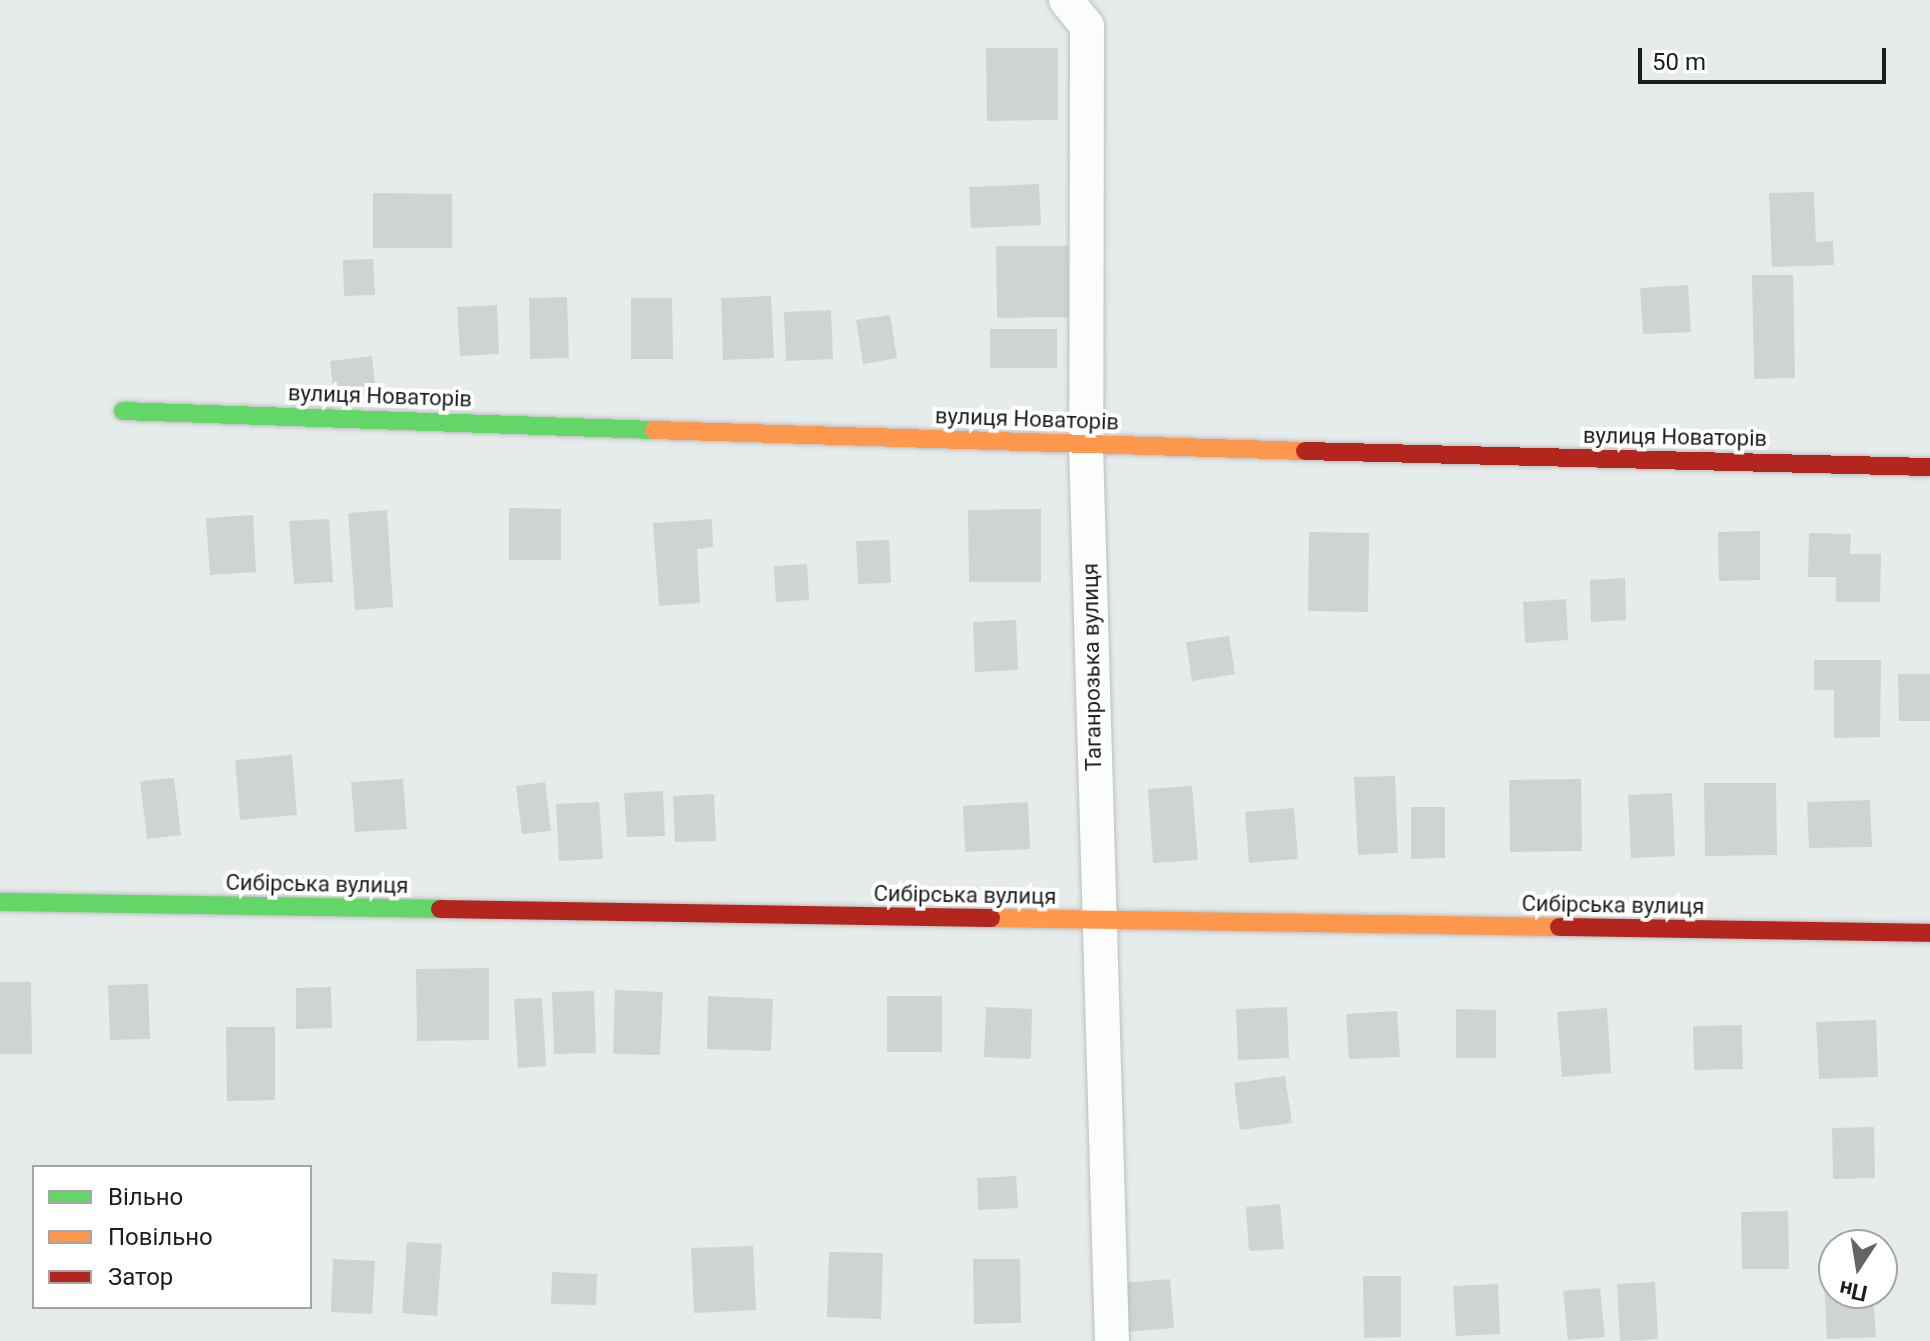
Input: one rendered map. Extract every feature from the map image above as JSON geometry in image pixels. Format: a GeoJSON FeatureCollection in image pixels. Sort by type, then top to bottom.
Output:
{"type":"FeatureCollection","features":[{"type":"Feature","properties":{"kind":"street","name":"Таганрозька вулиця"},"geometry":{"type":"LineString","coordinates":[[1066,0],[1087,26],[1086,446],[1112,1341]]}},
{"type":"Feature","properties":{"kind":"street","name":"вулиця Новаторів"},"geometry":{"type":"LineString","coordinates":[[123,411],[1086,446],[1930,467]]}},
{"type":"Feature","properties":{"kind":"street","name":"Сибірська вулиця"},"geometry":{"type":"LineString","coordinates":[[0,902],[1930,933]]}},
{"type":"Feature","properties":{"kind":"building"},"geometry":{"type":"Polygon","coordinates":[[[986,48],[1058,48],[1058,120],[987,121],[986,48]]]}},
{"type":"Feature","properties":{"kind":"building"},"geometry":{"type":"Polygon","coordinates":[[[1039,184],[1041,225],[971,228],[969,187],[1039,184]]]}},
{"type":"Feature","properties":{"kind":"building"},"geometry":{"type":"Polygon","coordinates":[[[1814,192],[1816,242],[1833,241],[1834,265],[1772,267],[1769,193],[1814,192]]]}},
{"type":"Feature","properties":{"kind":"building"},"geometry":{"type":"Polygon","coordinates":[[[373,193],[452,194],[452,248],[373,248],[373,193]]]}},
{"type":"Feature","properties":{"kind":"building"},"geometry":{"type":"Polygon","coordinates":[[[996,246],[1068,246],[1069,317],[997,318],[996,246]]]}},
{"type":"Feature","properties":{"kind":"building"},"geometry":{"type":"Polygon","coordinates":[[[373,259],[375,295],[344,296],[343,260],[373,259]]]}},
{"type":"Feature","properties":{"kind":"building"},"geometry":{"type":"Polygon","coordinates":[[[1752,275],[1793,275],[1795,378],[1754,379],[1752,275]]]}},
{"type":"Feature","properties":{"kind":"building"},"geometry":{"type":"Polygon","coordinates":[[[1688,285],[1691,332],[1643,334],[1640,288],[1688,285]]]}},
{"type":"Feature","properties":{"kind":"building"},"geometry":{"type":"Polygon","coordinates":[[[771,296],[774,358],[723,360],[721,298],[771,296]]]}},
{"type":"Feature","properties":{"kind":"building"},"geometry":{"type":"Polygon","coordinates":[[[567,297],[569,358],[530,359],[529,298],[567,297]]]}},
{"type":"Feature","properties":{"kind":"building"},"geometry":{"type":"Polygon","coordinates":[[[631,298],[672,298],[673,359],[631,359],[631,298]]]}},
{"type":"Feature","properties":{"kind":"building"},"geometry":{"type":"Polygon","coordinates":[[[497,305],[499,354],[460,356],[457,307],[497,305]]]}},
{"type":"Feature","properties":{"kind":"building"},"geometry":{"type":"Polygon","coordinates":[[[831,310],[833,359],[786,361],[784,312],[831,310]]]}},
{"type":"Feature","properties":{"kind":"building"},"geometry":{"type":"Polygon","coordinates":[[[890,315],[897,358],[863,364],[856,320],[890,315]]]}},
{"type":"Feature","properties":{"kind":"building"},"geometry":{"type":"Polygon","coordinates":[[[990,329],[1057,329],[1057,368],[990,368],[990,329]]]}},
{"type":"Feature","properties":{"kind":"building"},"geometry":{"type":"Polygon","coordinates":[[[372,356],[376,394],[334,398],[330,361],[372,356]]]}},
{"type":"Feature","properties":{"kind":"building"},"geometry":{"type":"Polygon","coordinates":[[[509,508],[561,509],[561,560],[509,560],[509,508]]]}},
{"type":"Feature","properties":{"kind":"building"},"geometry":{"type":"Polygon","coordinates":[[[1041,509],[1041,582],[969,582],[968,510],[1041,509]]]}},
{"type":"Feature","properties":{"kind":"building"},"geometry":{"type":"Polygon","coordinates":[[[387,510],[393,607],[355,610],[348,513],[387,510]]]}},
{"type":"Feature","properties":{"kind":"building"},"geometry":{"type":"Polygon","coordinates":[[[253,515],[256,572],[210,575],[206,518],[253,515]]]}},
{"type":"Feature","properties":{"kind":"building"},"geometry":{"type":"Polygon","coordinates":[[[329,519],[333,582],[294,584],[289,521],[329,519]]]}},
{"type":"Feature","properties":{"kind":"building"},"geometry":{"type":"Polygon","coordinates":[[[712,519],[713,547],[697,549],[700,603],[659,606],[653,523],[712,519]]]}},
{"type":"Feature","properties":{"kind":"building"},"geometry":{"type":"Polygon","coordinates":[[[1760,531],[1760,580],[1719,581],[1718,532],[1760,531]]]}},
{"type":"Feature","properties":{"kind":"building"},"geometry":{"type":"Polygon","coordinates":[[[1309,532],[1369,533],[1368,612],[1308,611],[1309,532]]]}},
{"type":"Feature","properties":{"kind":"building"},"geometry":{"type":"Polygon","coordinates":[[[1809,533],[1851,534],[1850,554],[1881,554],[1880,602],[1836,602],[1836,577],[1808,577],[1809,533]]]}},
{"type":"Feature","properties":{"kind":"building"},"geometry":{"type":"Polygon","coordinates":[[[889,540],[891,583],[858,584],[856,541],[889,540]]]}},
{"type":"Feature","properties":{"kind":"building"},"geometry":{"type":"Polygon","coordinates":[[[807,564],[809,600],[776,602],[774,566],[807,564]]]}},
{"type":"Feature","properties":{"kind":"building"},"geometry":{"type":"Polygon","coordinates":[[[1625,578],[1626,620],[1591,622],[1590,580],[1625,578]]]}},
{"type":"Feature","properties":{"kind":"building"},"geometry":{"type":"Polygon","coordinates":[[[1566,599],[1568,640],[1525,643],[1523,602],[1566,599]]]}},
{"type":"Feature","properties":{"kind":"building"},"geometry":{"type":"Polygon","coordinates":[[[1016,620],[1018,670],[975,672],[973,622],[1016,620]]]}},
{"type":"Feature","properties":{"kind":"building"},"geometry":{"type":"Polygon","coordinates":[[[1229,636],[1235,674],[1192,681],[1186,642],[1229,636]]]}},
{"type":"Feature","properties":{"kind":"building"},"geometry":{"type":"Polygon","coordinates":[[[1814,660],[1881,660],[1880,737],[1834,738],[1834,690],[1814,690],[1814,660]]]}},
{"type":"Feature","properties":{"kind":"building"},"geometry":{"type":"Polygon","coordinates":[[[1898,674],[1930,674],[1930,721],[1899,721],[1898,674]]]}},
{"type":"Feature","properties":{"kind":"building"},"geometry":{"type":"Polygon","coordinates":[[[292,755],[297,815],[240,820],[235,760],[292,755]]]}},
{"type":"Feature","properties":{"kind":"building"},"geometry":{"type":"Polygon","coordinates":[[[1395,776],[1398,853],[1358,855],[1354,777],[1395,776]]]}},
{"type":"Feature","properties":{"kind":"building"},"geometry":{"type":"Polygon","coordinates":[[[174,778],[181,835],[147,839],[140,781],[174,778]]]}},
{"type":"Feature","properties":{"kind":"building"},"geometry":{"type":"Polygon","coordinates":[[[403,779],[407,829],[355,832],[351,782],[403,779]]]}},
{"type":"Feature","properties":{"kind":"building"},"geometry":{"type":"Polygon","coordinates":[[[1581,779],[1582,851],[1510,852],[1509,780],[1581,779]]]}},
{"type":"Feature","properties":{"kind":"building"},"geometry":{"type":"Polygon","coordinates":[[[545,782],[551,831],[522,834],[516,786],[545,782]]]}},
{"type":"Feature","properties":{"kind":"building"},"geometry":{"type":"Polygon","coordinates":[[[1704,783],[1776,783],[1777,855],[1705,856],[1704,783]]]}},
{"type":"Feature","properties":{"kind":"building"},"geometry":{"type":"Polygon","coordinates":[[[1192,786],[1198,860],[1153,863],[1148,789],[1192,786]]]}},
{"type":"Feature","properties":{"kind":"building"},"geometry":{"type":"Polygon","coordinates":[[[663,791],[665,836],[627,837],[624,793],[663,791]]]}},
{"type":"Feature","properties":{"kind":"building"},"geometry":{"type":"Polygon","coordinates":[[[1672,793],[1675,856],[1631,858],[1628,795],[1672,793]]]}},
{"type":"Feature","properties":{"kind":"building"},"geometry":{"type":"Polygon","coordinates":[[[714,794],[716,841],[675,842],[673,796],[714,794]]]}},
{"type":"Feature","properties":{"kind":"building"},"geometry":{"type":"Polygon","coordinates":[[[1870,800],[1872,847],[1809,848],[1807,802],[1870,800]]]}},
{"type":"Feature","properties":{"kind":"building"},"geometry":{"type":"Polygon","coordinates":[[[599,802],[603,859],[559,861],[556,804],[599,802]]]}},
{"type":"Feature","properties":{"kind":"building"},"geometry":{"type":"Polygon","coordinates":[[[1028,802],[1030,849],[965,852],[963,806],[1028,802]]]}},
{"type":"Feature","properties":{"kind":"building"},"geometry":{"type":"Polygon","coordinates":[[[1411,807],[1445,807],[1445,858],[1411,859],[1411,807]]]}},
{"type":"Feature","properties":{"kind":"building"},"geometry":{"type":"Polygon","coordinates":[[[1294,808],[1298,859],[1249,863],[1245,812],[1294,808]]]}},
{"type":"Feature","properties":{"kind":"building"},"geometry":{"type":"Polygon","coordinates":[[[489,968],[489,1040],[417,1041],[416,969],[489,968]]]}},
{"type":"Feature","properties":{"kind":"building"},"geometry":{"type":"Polygon","coordinates":[[[0,982],[31,982],[32,1054],[0,1054],[0,982]]]}},
{"type":"Feature","properties":{"kind":"building"},"geometry":{"type":"Polygon","coordinates":[[[148,984],[150,1039],[110,1040],[108,985],[148,984]]]}},
{"type":"Feature","properties":{"kind":"building"},"geometry":{"type":"Polygon","coordinates":[[[331,987],[332,1028],[296,1029],[296,988],[331,987]]]}},
{"type":"Feature","properties":{"kind":"building"},"geometry":{"type":"Polygon","coordinates":[[[615,990],[663,992],[660,1055],[613,1054],[615,990]]]}},
{"type":"Feature","properties":{"kind":"building"},"geometry":{"type":"Polygon","coordinates":[[[594,991],[596,1053],[554,1054],[552,992],[594,991]]]}},
{"type":"Feature","properties":{"kind":"building"},"geometry":{"type":"Polygon","coordinates":[[[708,996],[773,999],[771,1051],[707,1049],[708,996]]]}},
{"type":"Feature","properties":{"kind":"building"},"geometry":{"type":"Polygon","coordinates":[[[887,996],[942,996],[942,1052],[887,1052],[887,996]]]}},
{"type":"Feature","properties":{"kind":"building"},"geometry":{"type":"Polygon","coordinates":[[[542,998],[546,1066],[518,1068],[514,999],[542,998]]]}},
{"type":"Feature","properties":{"kind":"building"},"geometry":{"type":"Polygon","coordinates":[[[986,1007],[1032,1009],[1031,1059],[984,1057],[986,1007]]]}},
{"type":"Feature","properties":{"kind":"building"},"geometry":{"type":"Polygon","coordinates":[[[1287,1007],[1289,1058],[1238,1060],[1236,1009],[1287,1007]]]}},
{"type":"Feature","properties":{"kind":"building"},"geometry":{"type":"Polygon","coordinates":[[[1607,1008],[1611,1073],[1562,1077],[1557,1012],[1607,1008]]]}},
{"type":"Feature","properties":{"kind":"building"},"geometry":{"type":"Polygon","coordinates":[[[1456,1009],[1496,1010],[1496,1058],[1456,1058],[1456,1009]]]}},
{"type":"Feature","properties":{"kind":"building"},"geometry":{"type":"Polygon","coordinates":[[[1397,1011],[1400,1057],[1349,1059],[1346,1014],[1397,1011]]]}},
{"type":"Feature","properties":{"kind":"building"},"geometry":{"type":"Polygon","coordinates":[[[1876,1020],[1878,1077],[1819,1079],[1816,1022],[1876,1020]]]}},
{"type":"Feature","properties":{"kind":"building"},"geometry":{"type":"Polygon","coordinates":[[[1742,1025],[1743,1069],[1694,1070],[1693,1026],[1742,1025]]]}},
{"type":"Feature","properties":{"kind":"building"},"geometry":{"type":"Polygon","coordinates":[[[226,1027],[275,1027],[275,1100],[227,1101],[226,1027]]]}},
{"type":"Feature","properties":{"kind":"building"},"geometry":{"type":"Polygon","coordinates":[[[1285,1076],[1292,1123],[1240,1130],[1234,1083],[1285,1076]]]}},
{"type":"Feature","properties":{"kind":"building"},"geometry":{"type":"Polygon","coordinates":[[[1874,1127],[1875,1178],[1833,1179],[1832,1128],[1874,1127]]]}},
{"type":"Feature","properties":{"kind":"building"},"geometry":{"type":"Polygon","coordinates":[[[1016,1176],[1018,1208],[978,1210],[977,1178],[1016,1176]]]}},
{"type":"Feature","properties":{"kind":"building"},"geometry":{"type":"Polygon","coordinates":[[[1280,1204],[1284,1249],[1249,1251],[1246,1207],[1280,1204]]]}},
{"type":"Feature","properties":{"kind":"building"},"geometry":{"type":"Polygon","coordinates":[[[1788,1211],[1789,1269],[1742,1269],[1741,1212],[1788,1211]]]}},
{"type":"Feature","properties":{"kind":"building"},"geometry":{"type":"Polygon","coordinates":[[[407,1242],[442,1244],[437,1316],[402,1313],[407,1242]]]}},
{"type":"Feature","properties":{"kind":"building"},"geometry":{"type":"Polygon","coordinates":[[[753,1246],[756,1310],[694,1313],[691,1248],[753,1246]]]}},
{"type":"Feature","properties":{"kind":"building"},"geometry":{"type":"Polygon","coordinates":[[[829,1252],[883,1253],[881,1319],[827,1317],[829,1252]]]}},
{"type":"Feature","properties":{"kind":"building"},"geometry":{"type":"Polygon","coordinates":[[[333,1259],[375,1261],[372,1314],[331,1312],[333,1259]]]}},
{"type":"Feature","properties":{"kind":"building"},"geometry":{"type":"Polygon","coordinates":[[[973,1259],[1020,1259],[1021,1323],[974,1324],[973,1259]]]}},
{"type":"Feature","properties":{"kind":"building"},"geometry":{"type":"Polygon","coordinates":[[[552,1272],[597,1274],[596,1305],[551,1304],[552,1272]]]}},
{"type":"Feature","properties":{"kind":"building"},"geometry":{"type":"Polygon","coordinates":[[[1363,1276],[1401,1276],[1401,1337],[1364,1338],[1363,1276]]]}},
{"type":"Feature","properties":{"kind":"building"},"geometry":{"type":"Polygon","coordinates":[[[1170,1279],[1174,1328],[1127,1332],[1123,1283],[1170,1279]]]}},
{"type":"Feature","properties":{"kind":"building"},"geometry":{"type":"Polygon","coordinates":[[[1655,1282],[1658,1339],[1620,1341],[1617,1284],[1655,1282]]]}},
{"type":"Feature","properties":{"kind":"building"},"geometry":{"type":"Polygon","coordinates":[[[1498,1284],[1500,1334],[1456,1336],[1453,1286],[1498,1284]]]}},
{"type":"Feature","properties":{"kind":"building"},"geometry":{"type":"Polygon","coordinates":[[[1600,1288],[1605,1337],[1568,1340],[1563,1291],[1600,1288]]]}},
{"type":"Feature","properties":{"kind":"building"},"geometry":{"type":"Polygon","coordinates":[[[1825,1309],[1874,1309],[1876,1337],[1827,1339],[1825,1309]]]}},
{"type":"Feature","properties":{"kind":"traffic: fast"},"geometry":{"type":"LineString","coordinates":[[123,411],[654,430]]}},
{"type":"Feature","properties":{"kind":"traffic: fast"},"geometry":{"type":"LineString","coordinates":[[0,902],[440,909]]}},
{"type":"Feature","properties":{"kind":"traffic: slow"},"geometry":{"type":"LineString","coordinates":[[654,430],[1305,451]]}},
{"type":"Feature","properties":{"kind":"traffic: slow"},"geometry":{"type":"LineString","coordinates":[[991,918],[1559,927]]}},
{"type":"Feature","properties":{"kind":"traffic: jam"},"geometry":{"type":"LineString","coordinates":[[1305,451],[1930,467]]}},
{"type":"Feature","properties":{"kind":"traffic: jam"},"geometry":{"type":"LineString","coordinates":[[440,909],[991,918]]}},
{"type":"Feature","properties":{"kind":"traffic: jam"},"geometry":{"type":"LineString","coordinates":[[1559,927],[1930,933]]}}]}
